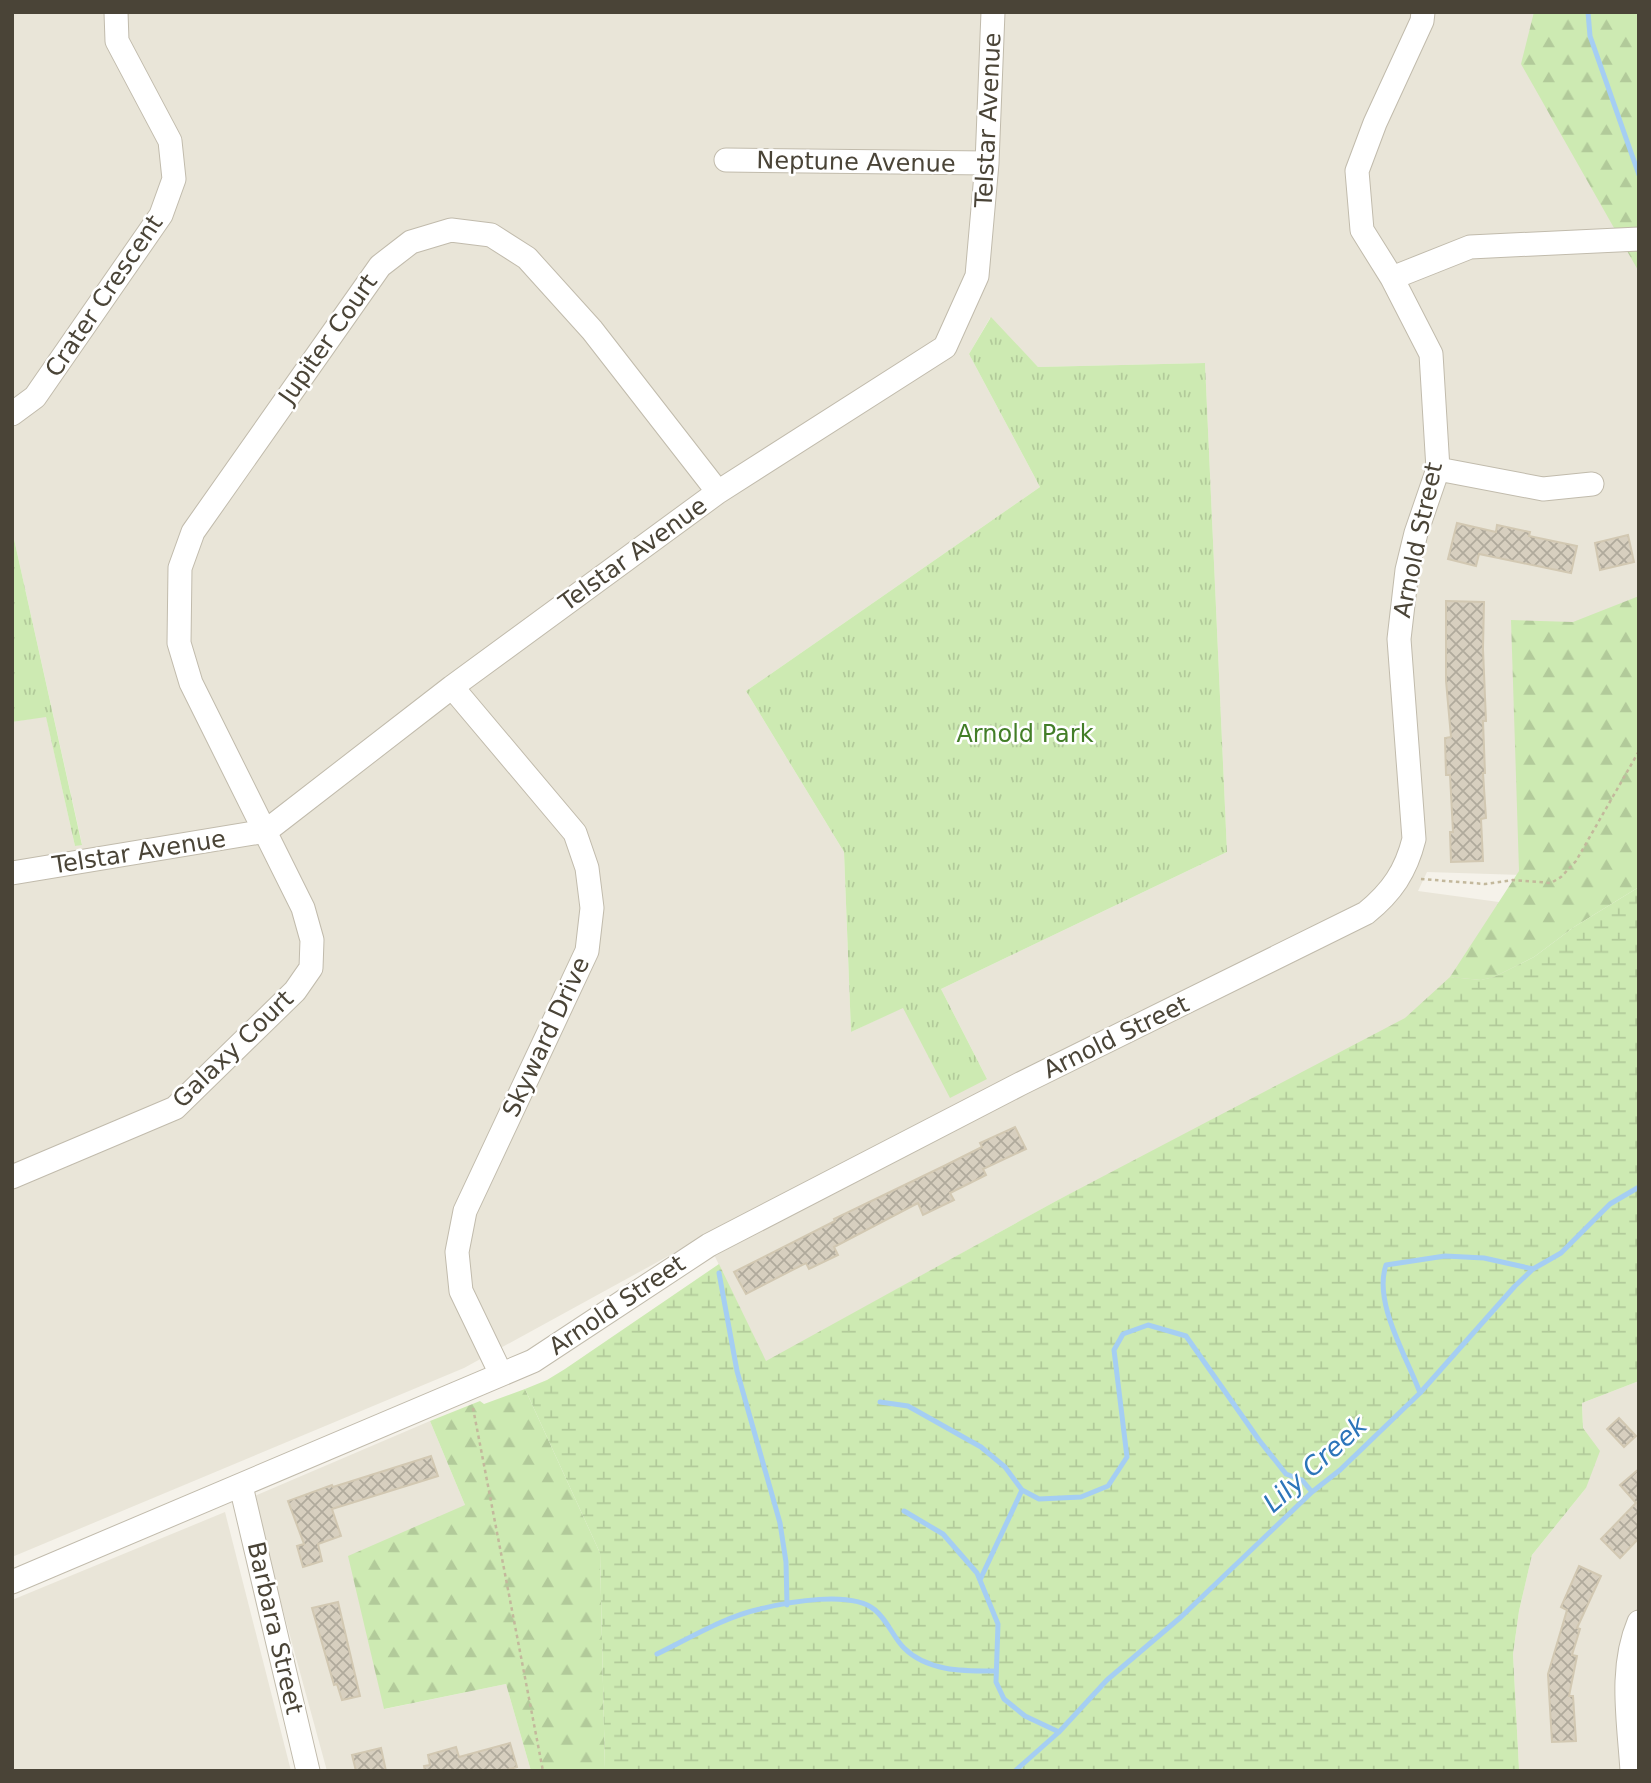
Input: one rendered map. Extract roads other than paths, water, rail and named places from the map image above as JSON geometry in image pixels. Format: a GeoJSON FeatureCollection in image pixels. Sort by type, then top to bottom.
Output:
{"type":"FeatureCollection","features":[{"type":"Feature","properties":{"kind":"street","name":"Crater Crescent"},"geometry":{"type":"LineString","coordinates":[[12,414],[35,397],[161,215],[174,179],[170,141],[117,41],[116,12]]}},
{"type":"Feature","properties":{"kind":"street","name":"Telstar Avenue"},"geometry":{"type":"LineString","coordinates":[[12,873],[265,831],[452,687],[718,492],[945,346],[977,276],[987,163],[993,12]]}},
{"type":"Feature","properties":{"kind":"street","name":"Arnold Street"},"geometry":{"type":"LineString","coordinates":[[12,1582],[533,1361],[709,1245],[1007,1091],[1366,913],[1382,900],[1399,878],[1410,855],[1414,822],[1399,639],[1400,619],[1410,557],[1438,469],[1430,354],[1392,278],[1363,229],[1357,171],[1375,123],[1422,21],[1423,12]]}},
{"type":"Feature","properties":{"kind":"street","name":"Neptune Avenue"},"geometry":{"type":"LineString","coordinates":[[726,160],[987,163]]}},
{"type":"Feature","properties":{"kind":"street","name":"Jupiter Court"},"geometry":{"type":"LineString","coordinates":[[265,831],[191,683],[178,643],[180,568],[193,532],[380,266],[411,242],[451,230],[491,235],[527,258],[592,330],[718,492]]}},
{"type":"Feature","properties":{"kind":"street"},"geometry":{"type":"LineString","coordinates":[[1392,278],[1470,247],[1639,239]]}},
{"type":"Feature","properties":{"kind":"street"},"geometry":{"type":"LineString","coordinates":[[1438,469],[1542,489],[1592,484]]}},
{"type":"Feature","properties":{"kind":"street","name":"Skyward Drive"},"geometry":{"type":"LineString","coordinates":[[452,687],[575,833],[587,868],[592,908],[587,951],[465,1211],[457,1251],[461,1292],[501,1374]]}},
{"type":"Feature","properties":{"kind":"street","name":"Galaxy Court"},"geometry":{"type":"LineString","coordinates":[[12,1177],[175,1108],[295,991],[311,968],[312,940],[303,908],[265,831]]}},
{"type":"Feature","properties":{"kind":"street","name":"Barbara Street"},"geometry":{"type":"LineString","coordinates":[[241,1486],[307,1771]]}},
{"type":"Feature","properties":{"kind":"street"},"geometry":{"type":"LineString","coordinates":[[1632,1771],[1626,1666],[1639,1622]]}},
{"type":"Feature","properties":{"kind":"waterway"},"geometry":{"type":"LineString","coordinates":[[1588,12],[1590,36],[1639,175]]}},
{"type":"Feature","properties":{"kind":"waterway","name":"Lily Creek"},"geometry":{"type":"LineString","coordinates":[[1015,1771],[1059,1732],[1107,1680],[1181,1617],[1420,1393],[1533,1269],[1561,1253],[1610,1204],[1639,1187]]}},
{"type":"Feature","properties":{"kind":"waterway"},"geometry":{"type":"LineString","coordinates":[[1420,1393],[1388,1313],[1383,1280],[1386,1265],[1445,1256],[1484,1258],[1533,1269]]}},
{"type":"Feature","properties":{"kind":"waterway"},"geometry":{"type":"LineString","coordinates":[[719,1273],[737,1371],[780,1523],[786,1562],[787,1605]]}},
{"type":"Feature","properties":{"kind":"waterway"},"geometry":{"type":"LineString","coordinates":[[880,1402],[908,1406],[981,1447],[1005,1467],[1022,1490],[1039,1499],[1081,1497],[1108,1486],[1127,1457],[1114,1350],[1123,1334],[1148,1325],[1186,1336],[1286,1474],[1302,1480],[1312,1492]]}},
{"type":"Feature","properties":{"kind":"waterway"},"geometry":{"type":"LineString","coordinates":[[980,1580],[1022,1490]]}},
{"type":"Feature","properties":{"kind":"waterway"},"geometry":{"type":"LineString","coordinates":[[904,1511],[943,1534],[977,1573],[998,1624],[996,1682],[1004,1699],[1025,1716],[1059,1732]]}},
{"type":"Feature","properties":{"kind":"waterway"},"geometry":{"type":"LineString","coordinates":[[657,1654],[733,1617],[787,1603],[836,1599],[851,1600],[875,1610],[904,1648],[924,1662],[947,1668],[996,1671]]}},
{"type":"Feature","properties":{"kind":"park label","name":"Arnold Park"},"geometry":{"type":"Point","coordinates":[1025,734]}}]}
